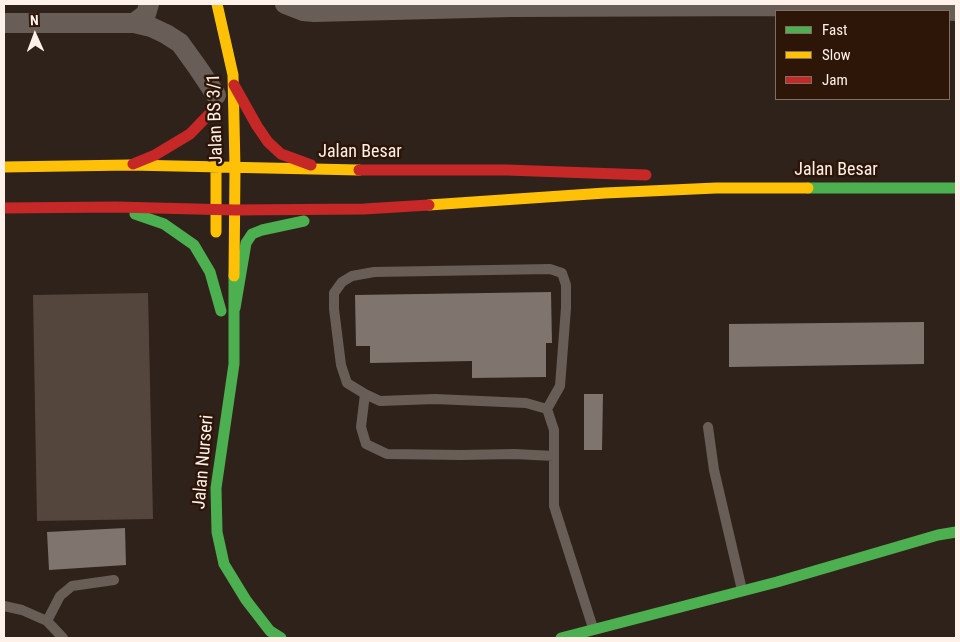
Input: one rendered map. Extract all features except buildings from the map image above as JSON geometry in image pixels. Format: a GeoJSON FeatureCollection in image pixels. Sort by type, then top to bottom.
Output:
{"type":"FeatureCollection","features":[{"type":"Feature","properties":{"kind":"main road","name":"Jalan BS 3/1"},"geometry":{"type":"LineString","coordinates":[[217,4],[234,85],[235,210]]}},
{"type":"Feature","properties":{"kind":"main road","name":"Jalan BS 3/1"},"geometry":{"type":"LineString","coordinates":[[218,56],[222,29]]}},
{"type":"Feature","properties":{"kind":"main road","name":"Jalan BS 3/1"},"geometry":{"type":"LineString","coordinates":[[215,210],[216,75]]}},
{"type":"Feature","properties":{"kind":"main road"},"geometry":{"type":"LineString","coordinates":[[234,85],[257,126],[274,148],[281,154],[326,170]]}},
{"type":"Feature","properties":{"kind":"main road"},"geometry":{"type":"LineString","coordinates":[[130,165],[155,155],[190,134],[216,101]]}},
{"type":"Feature","properties":{"kind":"main road","name":"Jalan Besar"},"geometry":{"type":"LineString","coordinates":[[4,167],[130,165],[326,170],[508,170],[642,175],[716,188]]}},
{"type":"Feature","properties":{"kind":"main road","name":"Jalan Besar"},"geometry":{"type":"LineString","coordinates":[[4,208],[364,209],[604,193],[716,188],[956,188]]}},
{"type":"Feature","properties":{"kind":"main road"},"geometry":{"type":"LineString","coordinates":[[116,207],[164,224],[194,245],[210,272],[221,315],[218,265]]}},
{"type":"Feature","properties":{"kind":"main road"},"geometry":{"type":"LineString","coordinates":[[235,308],[246,243],[252,234],[262,230],[364,209]]}},
{"type":"Feature","properties":{"kind":"main road"},"geometry":{"type":"LineString","coordinates":[[215,210],[217,246]]}},
{"type":"Feature","properties":{"kind":"main road","name":"Jalan Nurseri"},"geometry":{"type":"LineString","coordinates":[[235,210],[234,364],[216,488],[217,532],[224,564],[246,600],[270,631],[281,638]]}},
{"type":"Feature","properties":{"kind":"main road","name":"Jalan Nurseri"},"geometry":{"type":"LineString","coordinates":[[222,336],[224,362],[230,388]]}},
{"type":"Feature","properties":{"kind":"main road"},"geometry":{"type":"LineString","coordinates":[[561,638],[742,591],[956,532]]}},
{"type":"Feature","properties":{"kind":"street"},"geometry":{"type":"LineString","coordinates":[[134,23],[146,14],[149,4]]}},
{"type":"Feature","properties":{"kind":"street"},"geometry":{"type":"LineString","coordinates":[[288,5],[314,12],[511,5],[789,5],[928,10]]}},
{"type":"Feature","properties":{"kind":"street"},"geometry":{"type":"LineString","coordinates":[[4,23],[134,23],[151,27],[180,43],[198,68],[216,101]]}},
{"type":"Feature","properties":{"kind":"lane"},"geometry":{"type":"LineString","coordinates":[[547,409],[526,403],[435,399],[380,401],[365,394],[348,383],[341,365],[334,309],[334,293],[342,282],[352,276],[374,272],[550,269],[562,273],[566,285],[566,308],[560,386],[547,409],[554,430],[554,506],[593,629]]}},
{"type":"Feature","properties":{"kind":"lane"},"geometry":{"type":"LineString","coordinates":[[365,394],[361,427],[366,444],[387,454],[514,454],[554,456]]}},
{"type":"Feature","properties":{"kind":"lane"},"geometry":{"type":"LineString","coordinates":[[708,427],[714,470],[742,591]]}},
{"type":"Feature","properties":{"kind":"lane"},"geometry":{"type":"LineString","coordinates":[[47,621],[60,596],[72,586],[114,580]]}},
{"type":"Feature","properties":{"kind":"lane"},"geometry":{"type":"LineString","coordinates":[[4,606],[22,610],[47,621],[63,638]]}},
{"type":"Feature","properties":{"kind":"shaded area"},"geometry":{"type":"Polygon","coordinates":[[[148,293],[153,519],[37,521],[33,295],[148,293]]]}},
{"type":"Feature","properties":{"kind":"traffic: fast"},"geometry":{"type":"LineString","coordinates":[[808,188],[956,188]]}},
{"type":"Feature","properties":{"kind":"traffic: fast"},"geometry":{"type":"LineString","coordinates":[[135,214],[164,224],[194,245],[210,272],[221,311]]}},
{"type":"Feature","properties":{"kind":"traffic: fast"},"geometry":{"type":"LineString","coordinates":[[235,308],[246,243],[252,234],[304,221]]}},
{"type":"Feature","properties":{"kind":"traffic: fast"},"geometry":{"type":"LineString","coordinates":[[234,276],[234,364],[216,488],[217,532],[224,564],[246,600],[270,631],[281,638]]}},
{"type":"Feature","properties":{"kind":"traffic: fast"},"geometry":{"type":"LineString","coordinates":[[561,638],[777,582],[938,535],[956,532]]}},
{"type":"Feature","properties":{"kind":"traffic: slow"},"geometry":{"type":"LineString","coordinates":[[217,4],[233,75],[235,168],[234,276]]}},
{"type":"Feature","properties":{"kind":"traffic: slow"},"geometry":{"type":"LineString","coordinates":[[216,145],[216,232]]}},
{"type":"Feature","properties":{"kind":"traffic: slow"},"geometry":{"type":"LineString","coordinates":[[4,167],[130,165],[359,170]]}},
{"type":"Feature","properties":{"kind":"traffic: slow"},"geometry":{"type":"LineString","coordinates":[[429,205],[605,193],[716,188],[808,188]]}},
{"type":"Feature","properties":{"kind":"traffic: jam"},"geometry":{"type":"LineString","coordinates":[[234,85],[268,142],[281,154],[311,165]]}},
{"type":"Feature","properties":{"kind":"traffic: jam"},"geometry":{"type":"LineString","coordinates":[[133,164],[155,155],[190,134],[216,107]]}},
{"type":"Feature","properties":{"kind":"traffic: jam"},"geometry":{"type":"LineString","coordinates":[[359,170],[507,170],[646,175]]}},
{"type":"Feature","properties":{"kind":"traffic: jam"},"geometry":{"type":"LineString","coordinates":[[4,208],[116,207],[235,210],[364,209],[429,205]]}}]}
